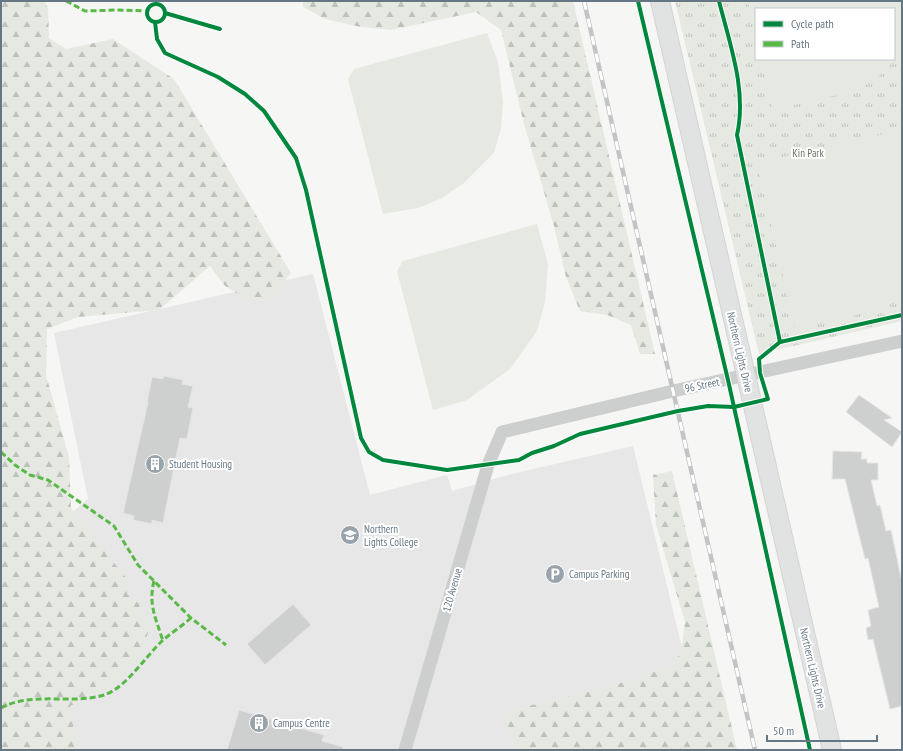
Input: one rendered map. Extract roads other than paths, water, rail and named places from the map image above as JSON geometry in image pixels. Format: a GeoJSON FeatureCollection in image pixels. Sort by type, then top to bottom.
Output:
{"type":"FeatureCollection","features":[{"type":"Feature","properties":{"kind":"main road","name":"Northern Lights Drive"},"geometry":{"type":"LineString","coordinates":[[660,1],[832,750]]}},
{"type":"Feature","properties":{"kind":"street","name":"96 Street"},"geometry":{"type":"LineString","coordinates":[[502,432],[673,391],[902,341]]}},
{"type":"Feature","properties":{"kind":"street","name":"120 Avenue"},"geometry":{"type":"LineString","coordinates":[[406,750],[488,464],[502,432]]}},
{"type":"Feature","properties":{"kind":"railway"},"geometry":{"type":"LineString","coordinates":[[584,1],[755,750]]}},
{"type":"Feature","properties":{"kind":"place","name":"Student Housing"},"geometry":{"type":"Point","coordinates":[155,464]}},
{"type":"Feature","properties":{"kind":"place","name":"Northern Lights College"},"geometry":{"type":"Point","coordinates":[350,535]}},
{"type":"Feature","properties":{"kind":"place","name":"Campus Parking"},"geometry":{"type":"Point","coordinates":[555,574]}},
{"type":"Feature","properties":{"kind":"place","name":"Campus Centre"},"geometry":{"type":"Point","coordinates":[259,723]}},
{"type":"Feature","properties":{"kind":"park label","name":"Kin Park"},"geometry":{"type":"Point","coordinates":[808,153]}}]}
